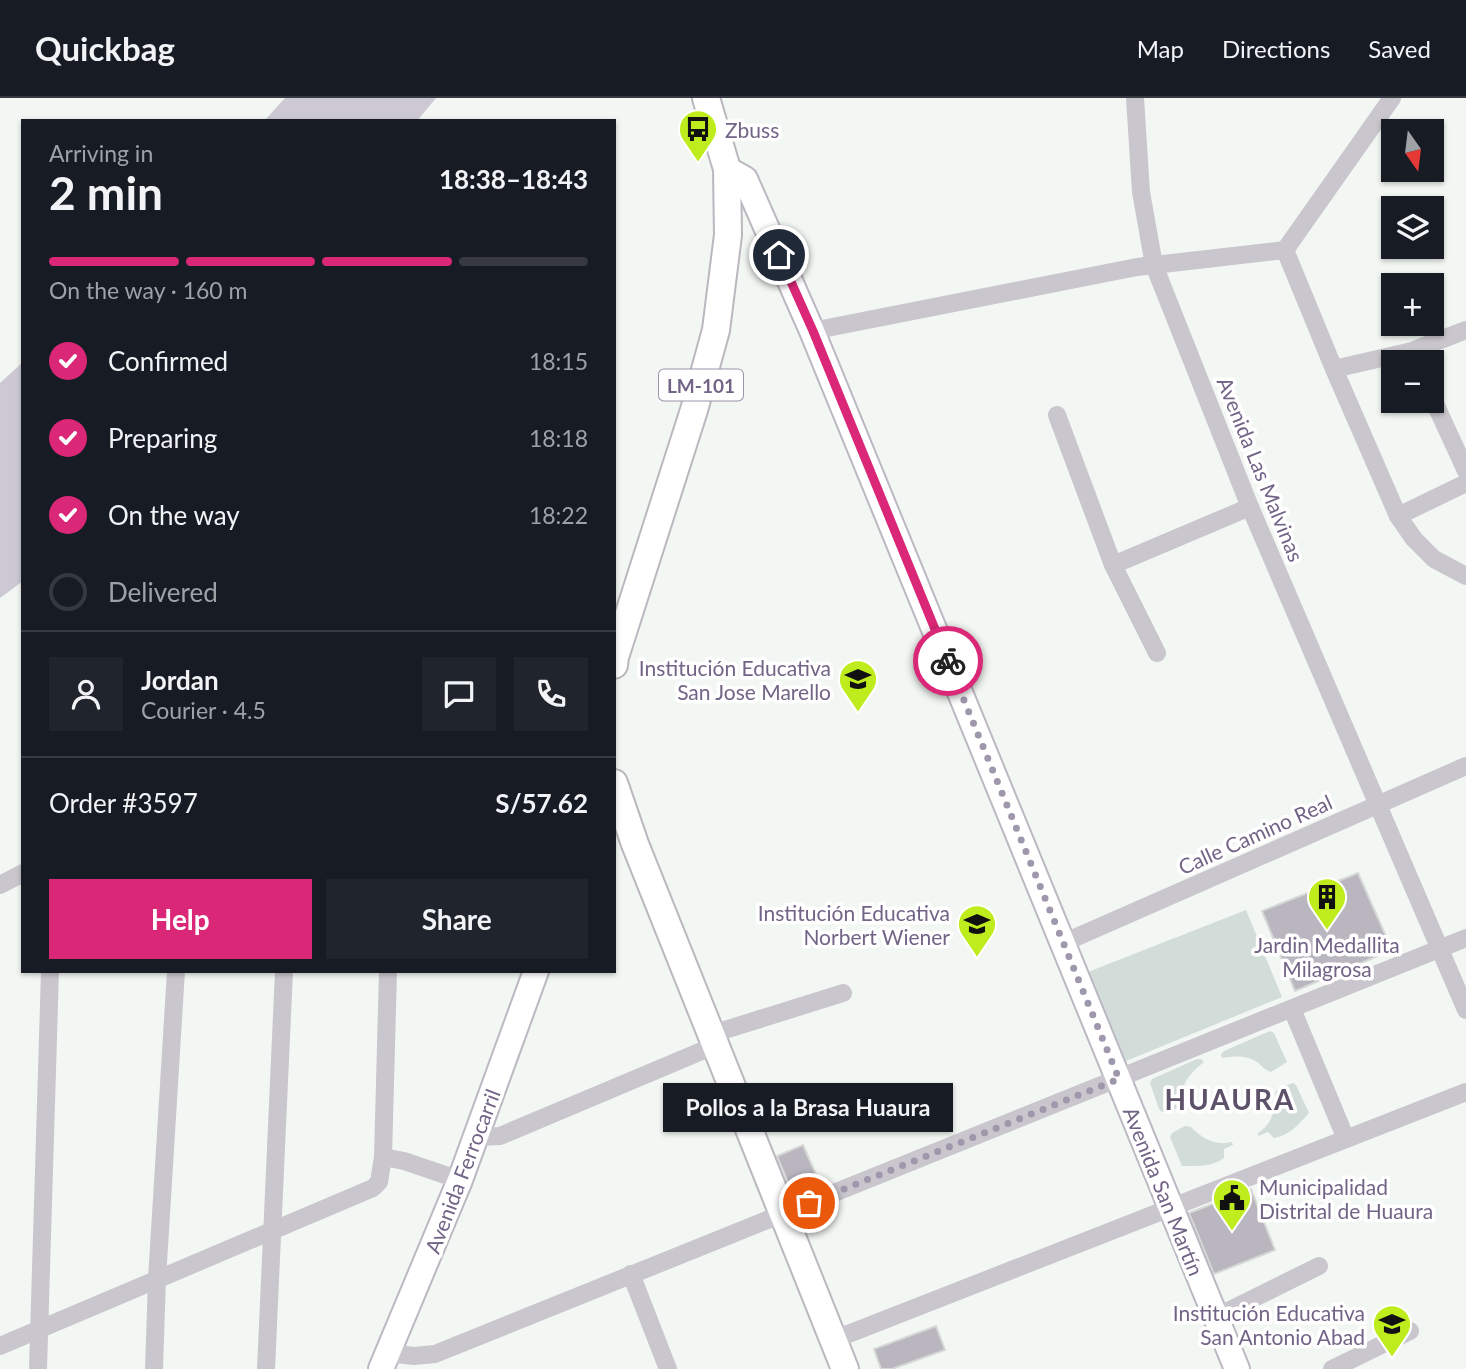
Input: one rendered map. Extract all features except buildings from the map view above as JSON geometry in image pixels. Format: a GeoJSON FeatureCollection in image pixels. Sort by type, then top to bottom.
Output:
{"type":"FeatureCollection","features":[{"type":"Feature","properties":{"kind":"main road","name":"LM-101"},"geometry":{"type":"LineString","coordinates":[[616,657],[694,410],[716,330],[728,235],[727,169],[706,98]]}},
{"type":"Feature","properties":{"kind":"main road","name":"Avenida San Martín"},"geometry":{"type":"LineString","coordinates":[[727,169],[745,179],[813,331],[1237,1369]]}},
{"type":"Feature","properties":{"kind":"main road"},"geometry":{"type":"LineString","coordinates":[[616,789],[635,844],[834,1339],[841,1368]]}},
{"type":"Feature","properties":{"kind":"main road","name":"Avenida Ferrocarril"},"geometry":{"type":"LineString","coordinates":[[385,1361],[477,1137],[535,973]]}},
{"type":"Feature","properties":{"kind":"street","name":"Avenida Las Malvinas"},"geometry":{"type":"LineString","coordinates":[[1135,98],[1141,192],[1154,265],[1250,507],[1466,1010]]}},
{"type":"Feature","properties":{"kind":"street"},"geometry":{"type":"LineString","coordinates":[[813,331],[1154,265],[1286,250],[1392,98]]}},
{"type":"Feature","properties":{"kind":"street"},"geometry":{"type":"LineString","coordinates":[[1286,250],[1398,516],[1434,559],[1466,576]]}},
{"type":"Feature","properties":{"kind":"street"},"geometry":{"type":"LineString","coordinates":[[1427,350],[1466,330]]}},
{"type":"Feature","properties":{"kind":"street"},"geometry":{"type":"LineString","coordinates":[[1334,369],[1381,361]]}},
{"type":"Feature","properties":{"kind":"street"},"geometry":{"type":"LineString","coordinates":[[1439,413],[1466,471]]}},
{"type":"Feature","properties":{"kind":"street"},"geometry":{"type":"LineString","coordinates":[[1057,415],[1113,565],[1157,653]]}},
{"type":"Feature","properties":{"kind":"street"},"geometry":{"type":"LineString","coordinates":[[1398,516],[1466,484]]}},
{"type":"Feature","properties":{"kind":"street"},"geometry":{"type":"LineString","coordinates":[[1113,565],[1250,507]]}},
{"type":"Feature","properties":{"kind":"street","name":"Calle Camino Real"},"geometry":{"type":"LineString","coordinates":[[1063,943],[1466,766]]}},
{"type":"Feature","properties":{"kind":"street"},"geometry":{"type":"LineString","coordinates":[[0,886],[21,874]]}},
{"type":"Feature","properties":{"kind":"street"},"geometry":{"type":"LineString","coordinates":[[385,1361],[435,1354],[1466,938]]}},
{"type":"Feature","properties":{"kind":"street"},"geometry":{"type":"LineString","coordinates":[[37,1369],[50,973]]}},
{"type":"Feature","properties":{"kind":"street"},"geometry":{"type":"LineString","coordinates":[[153,1369],[176,973]]}},
{"type":"Feature","properties":{"kind":"street"},"geometry":{"type":"LineString","coordinates":[[266,1369],[284,973]]}},
{"type":"Feature","properties":{"kind":"street"},"geometry":{"type":"LineString","coordinates":[[0,1346],[373,1188],[379,1182],[383,1157],[388,973]]}},
{"type":"Feature","properties":{"kind":"street"},"geometry":{"type":"LineString","coordinates":[[477,1137],[500,1136],[714,1039],[843,993]]}},
{"type":"Feature","properties":{"kind":"street"},"geometry":{"type":"LineString","coordinates":[[1293,1009],[1346,1139]]}},
{"type":"Feature","properties":{"kind":"street"},"geometry":{"type":"LineString","coordinates":[[834,1339],[1466,1092]]}},
{"type":"Feature","properties":{"kind":"street"},"geometry":{"type":"LineString","coordinates":[[383,1157],[404,1161],[460,1180]]}},
{"type":"Feature","properties":{"kind":"street"},"geometry":{"type":"LineString","coordinates":[[1216,1317],[1319,1266]]}},
{"type":"Feature","properties":{"kind":"street"},"geometry":{"type":"LineString","coordinates":[[631,1274],[667,1369]]}},
{"type":"Feature","properties":{"kind":"street"},"geometry":{"type":"LineString","coordinates":[[1332,1369],[1410,1331]]}},
{"type":"Feature","properties":{"kind":"shaded area"},"geometry":{"type":"Polygon","coordinates":[[[285,98],[436,98],[419,119],[266,119],[285,98]]]}},
{"type":"Feature","properties":{"kind":"shaded area"},"geometry":{"type":"Polygon","coordinates":[[[21,364],[21,582],[0,598],[0,383],[21,364]]]}},
{"type":"Feature","properties":{"kind":"shaded area"},"geometry":{"type":"Polygon","coordinates":[[[1246,910],[1282,997],[1126,1061],[1088,972],[1246,910]]]}},
{"type":"Feature","properties":{"kind":"shaded area"},"geometry":{"type":"Polygon","coordinates":[[[1270,1031],[1274,1033],[1287,1062],[1271,1072],[1249,1058],[1222,1058],[1224,1051],[1270,1031]]]}},
{"type":"Feature","properties":{"kind":"shaded area"},"geometry":{"type":"Polygon","coordinates":[[[1197,1059],[1204,1062],[1186,1082],[1180,1108],[1162,1112],[1150,1083],[1152,1079],[1197,1059]]]}},
{"type":"Feature","properties":{"kind":"shaded area"},"geometry":{"type":"Polygon","coordinates":[[[1293,1083],[1309,1113],[1284,1135],[1274,1138],[1268,1132],[1258,1136],[1272,1116],[1276,1091],[1293,1083]]]}},
{"type":"Feature","properties":{"kind":"shaded area"},"geometry":{"type":"Polygon","coordinates":[[[1185,1126],[1210,1140],[1232,1142],[1233,1145],[1224,1149],[1224,1158],[1215,1163],[1182,1166],[1170,1137],[1185,1126]]]}},
{"type":"Feature","properties":{"kind":"way so far"},"geometry":{"type":"LineString","coordinates":[[809,1203],[1119,1079],[948,661]]}},
{"type":"Feature","properties":{"kind":"place","name":"Zbuss"},"geometry":{"type":"Point","coordinates":[698,163]}},
{"type":"Feature","properties":{"kind":"place","name":"Institución Educativa San Jose Marello"},"geometry":{"type":"Point","coordinates":[858,713]}},
{"type":"Feature","properties":{"kind":"place","name":"Jardin Medallita Milagrosa"},"geometry":{"type":"Point","coordinates":[1327,931]}},
{"type":"Feature","properties":{"kind":"place","name":"Institución Educativa Norbert Wiener"},"geometry":{"type":"Point","coordinates":[977,958]}},
{"type":"Feature","properties":{"kind":"place","name":"Pollos a la Brasa Huaura"},"geometry":{"type":"Point","coordinates":[809,1203]}},
{"type":"Feature","properties":{"kind":"place","name":"Municipalidad Distrital de Huaura"},"geometry":{"type":"Point","coordinates":[1232,1232]}},
{"type":"Feature","properties":{"kind":"place","name":"Institución Educativa San Antonio Abad"},"geometry":{"type":"Point","coordinates":[1392,1358]}},
{"type":"Feature","properties":{"kind":"district","name":"HUAURA"},"geometry":{"type":"Point","coordinates":[1230,1099]}},
{"type":"Feature","properties":{"kind":"route"},"geometry":{"type":"LineString","coordinates":[[779,255],[813,331],[948,661]]}}]}
